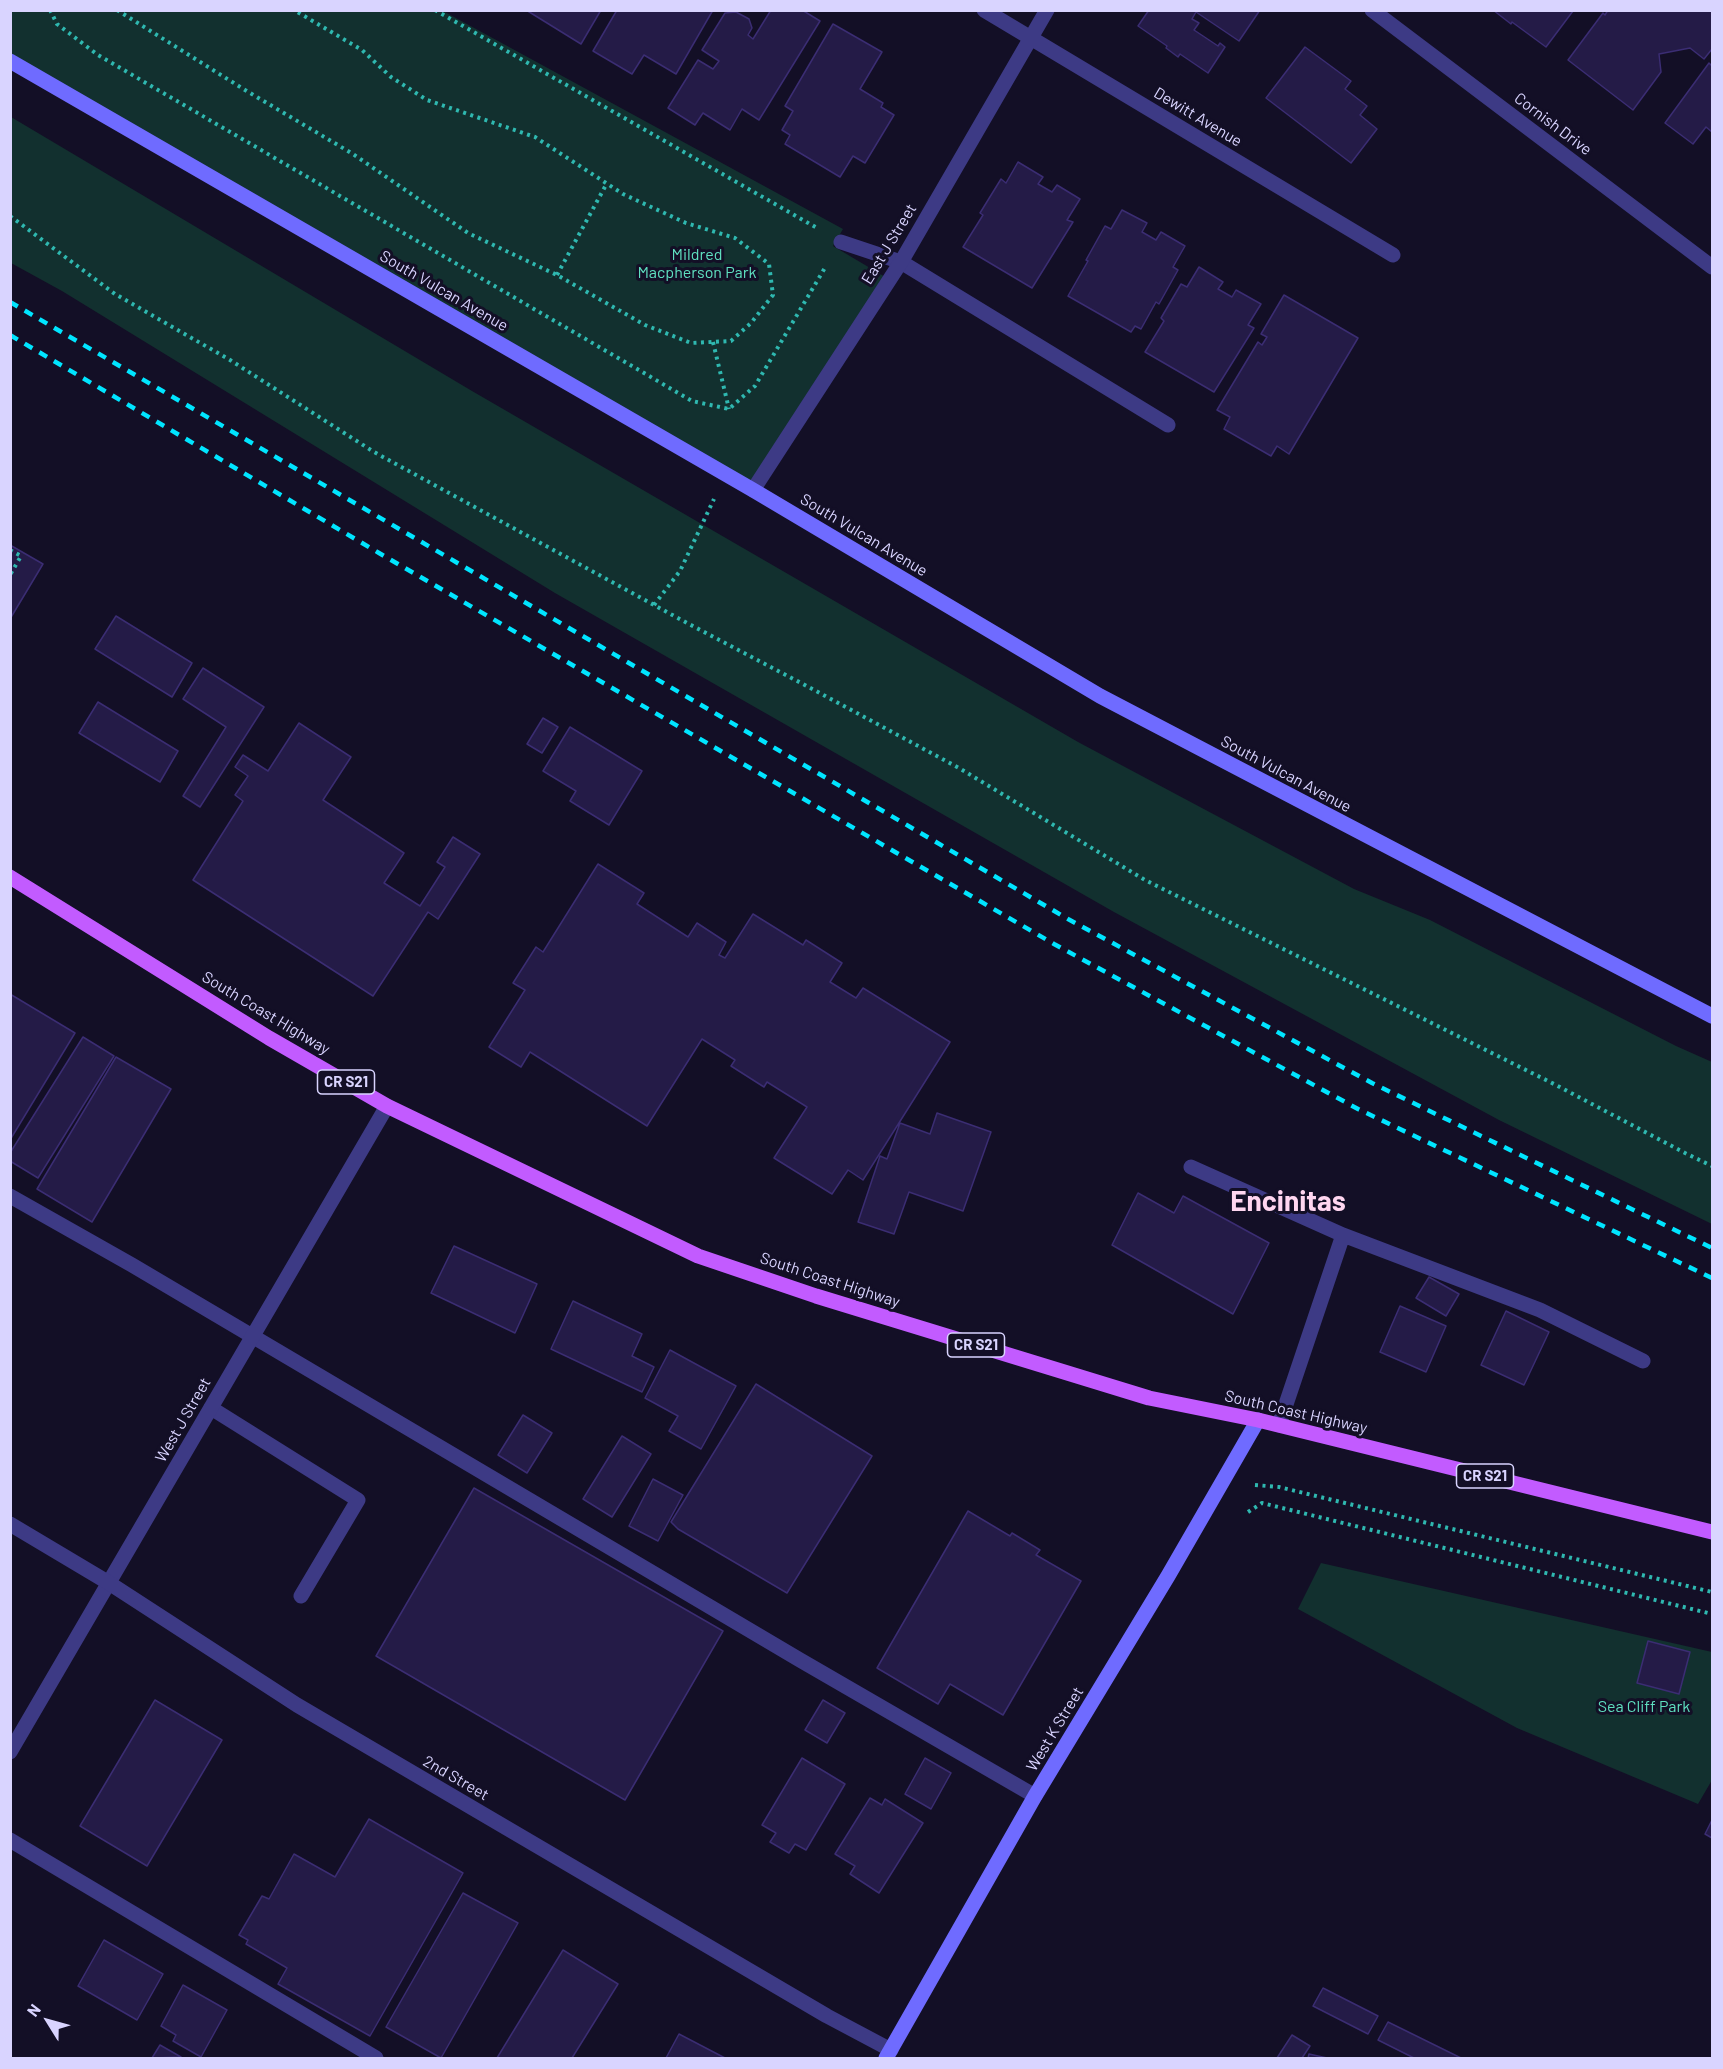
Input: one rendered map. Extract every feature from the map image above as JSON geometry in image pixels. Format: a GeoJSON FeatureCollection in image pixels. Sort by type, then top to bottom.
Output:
{"type":"FeatureCollection","features":[{"type":"Feature","properties":{"kind":"main road","name":"South Vulcan Avenue"},"geometry":{"type":"LineString","coordinates":[[10,61],[726,474],[1100,696],[1713,1016]]}},
{"type":"Feature","properties":{"kind":"main road","name":"South Coast Highway"},"geometry":{"type":"LineString","coordinates":[[10,878],[269,1038],[387,1106],[698,1256],[816,1296],[1149,1398],[1258,1420],[1713,1532]]}},
{"type":"Feature","properties":{"kind":"main road","name":"West K Street"},"geometry":{"type":"LineString","coordinates":[[888,2054],[1035,1796],[1258,1420]]}},
{"type":"Feature","properties":{"kind":"street","name":"Dewitt Avenue"},"geometry":{"type":"LineString","coordinates":[[984,10],[1393,255]]}},
{"type":"Feature","properties":{"kind":"street","name":"East J Street"},"geometry":{"type":"LineString","coordinates":[[753,490],[901,262],[1047,10]]}},
{"type":"Feature","properties":{"kind":"street","name":"Cornish Drive"},"geometry":{"type":"LineString","coordinates":[[1372,10],[1713,267]]}},
{"type":"Feature","properties":{"kind":"street"},"geometry":{"type":"LineString","coordinates":[[841,242],[901,262],[1168,425]]}},
{"type":"Feature","properties":{"kind":"street","name":"West J Street"},"geometry":{"type":"LineString","coordinates":[[10,1752],[387,1106]]}},
{"type":"Feature","properties":{"kind":"street"},"geometry":{"type":"LineString","coordinates":[[1191,1167],[1343,1235],[1539,1310],[1642,1361]]}},
{"type":"Feature","properties":{"kind":"street"},"geometry":{"type":"LineString","coordinates":[[10,1196],[253,1336],[800,1660],[1035,1796]]}},
{"type":"Feature","properties":{"kind":"street"},"geometry":{"type":"LineString","coordinates":[[1279,1425],[1343,1235]]}},
{"type":"Feature","properties":{"kind":"street"},"geometry":{"type":"LineString","coordinates":[[211,1408],[358,1500],[301,1596]]}},
{"type":"Feature","properties":{"kind":"street","name":"2nd Street"},"geometry":{"type":"LineString","coordinates":[[10,1524],[109,1582],[297,1705],[888,2054]]}},
{"type":"Feature","properties":{"kind":"street"},"geometry":{"type":"LineString","coordinates":[[10,1840],[376,2058]]}},
{"type":"Feature","properties":{"kind":"path"},"geometry":{"type":"LineString","coordinates":[[50,10],[57,24],[98,55],[692,401],[729,408]]}},
{"type":"Feature","properties":{"kind":"path"},"geometry":{"type":"LineString","coordinates":[[117,10],[188,56],[353,154],[468,233],[557,275],[645,325],[691,343],[731,341],[751,322],[773,295],[768,264],[735,238],[686,223],[623,194],[535,137],[427,100],[391,77],[363,50],[294,10]]}},
{"type":"Feature","properties":{"kind":"path"},"geometry":{"type":"LineString","coordinates":[[435,10],[841,242],[754,386],[729,408]]}},
{"type":"Feature","properties":{"kind":"path"},"geometry":{"type":"LineString","coordinates":[[557,275],[607,183]]}},
{"type":"Feature","properties":{"kind":"path"},"geometry":{"type":"LineString","coordinates":[[10,216],[115,294],[230,360],[374,452],[959,768],[1145,880],[1713,1166]]}},
{"type":"Feature","properties":{"kind":"path"},"geometry":{"type":"LineString","coordinates":[[713,342],[729,408]]}},
{"type":"Feature","properties":{"kind":"path"},"geometry":{"type":"LineString","coordinates":[[654,605],[680,570],[726,474]]}},
{"type":"Feature","properties":{"kind":"path"},"geometry":{"type":"LineString","coordinates":[[10,550],[21,556],[10,575]]}},
{"type":"Feature","properties":{"kind":"path"},"geometry":{"type":"LineString","coordinates":[[1212,1499],[1233,1488],[1255,1485],[1279,1486],[1713,1592]]}},
{"type":"Feature","properties":{"kind":"path"},"geometry":{"type":"LineString","coordinates":[[1248,1512],[1262,1503],[1713,1614]]}},
{"type":"Feature","properties":{"kind":"green space","name":"Mildred Macpherson Park"},"geometry":{"type":"Polygon","coordinates":[[[11,11],[443,11],[843,229],[833,246],[892,281],[751,493],[11,60],[11,11]]]}},
{"type":"Feature","properties":{"kind":"green space"},"geometry":{"type":"Polygon","coordinates":[[[11,117],[472,391],[1078,742],[1354,889],[1430,920],[1676,1046],[1712,1062],[1712,1224],[1499,1120],[1114,912],[555,593],[62,291],[11,263],[11,117]]]}},
{"type":"Feature","properties":{"kind":"green space","name":"Sea Cliff Park"},"geometry":{"type":"Polygon","coordinates":[[[1321,1563],[1712,1652],[1712,1780],[1698,1804],[1517,1728],[1298,1609],[1321,1563]]]}},
{"type":"Feature","properties":{"kind":"building"},"geometry":{"type":"Polygon","coordinates":[[[526,10],[601,10],[581,44],[526,10]]]}},
{"type":"Feature","properties":{"kind":"building"},"geometry":{"type":"Polygon","coordinates":[[[617,10],[713,10],[676,74],[644,55],[632,74],[593,51],[617,10]]]}},
{"type":"Feature","properties":{"kind":"building"},"geometry":{"type":"Polygon","coordinates":[[[771,10],[802,10],[820,21],[759,120],[742,109],[730,130],[703,113],[695,125],[668,108],[698,60],[713,69],[719,61],[702,50],[725,13],[736,12],[749,19],[752,28],[748,35],[753,39],[771,10]]]}},
{"type":"Feature","properties":{"kind":"building"},"geometry":{"type":"Polygon","coordinates":[[[1149,10],[1260,10],[1239,41],[1196,12],[1192,19],[1199,23],[1194,30],[1218,46],[1220,43],[1225,47],[1208,73],[1180,54],[1178,57],[1166,48],[1167,46],[1138,26],[1149,10]]]}},
{"type":"Feature","properties":{"kind":"building"},"geometry":{"type":"Polygon","coordinates":[[[1493,10],[1573,10],[1573,11],[1546,47],[1493,10]]]}},
{"type":"Feature","properties":{"kind":"building"},"geometry":{"type":"Polygon","coordinates":[[[1608,10],[1712,10],[1712,49],[1704,59],[1690,48],[1659,54],[1661,72],[1633,110],[1568,60],[1603,13],[1605,15],[1608,10]]]}},
{"type":"Feature","properties":{"kind":"building"},"geometry":{"type":"Polygon","coordinates":[[[833,24],[882,52],[860,89],[883,103],[881,107],[894,115],[865,163],[853,156],[840,177],[785,144],[790,135],[782,130],[793,111],[785,106],[833,24]]]}},
{"type":"Feature","properties":{"kind":"building"},"geometry":{"type":"Polygon","coordinates":[[[1305,47],[1351,81],[1345,89],[1367,106],[1360,115],[1377,129],[1351,163],[1266,98],[1305,47]]]}},
{"type":"Feature","properties":{"kind":"building"},"geometry":{"type":"Polygon","coordinates":[[[1709,63],[1712,66],[1712,132],[1706,127],[1693,144],[1665,123],[1709,63]]]}},
{"type":"Feature","properties":{"kind":"building"},"geometry":{"type":"Polygon","coordinates":[[[1018,162],[1043,177],[1038,184],[1052,192],[1057,185],[1080,199],[1067,220],[1073,222],[1032,288],[963,247],[983,215],[980,213],[1001,179],[1006,183],[1018,162]]]}},
{"type":"Feature","properties":{"kind":"building"},"geometry":{"type":"Polygon","coordinates":[[[1122,210],[1147,223],[1142,232],[1156,240],[1161,232],[1185,246],[1173,267],[1178,270],[1159,304],[1156,302],[1141,329],[1135,326],[1131,332],[1068,296],[1105,226],[1111,229],[1122,210]]]}},
{"type":"Feature","properties":{"kind":"building"},"geometry":{"type":"Polygon","coordinates":[[[1199,267],[1223,282],[1218,289],[1232,297],[1236,290],[1261,304],[1248,325],[1254,328],[1214,392],[1145,352],[1164,321],[1161,318],[1181,284],[1187,287],[1199,267]]]}},
{"type":"Feature","properties":{"kind":"building"},"geometry":{"type":"Polygon","coordinates":[[[1284,295],[1358,338],[1289,454],[1277,446],[1271,456],[1224,429],[1230,417],[1217,410],[1258,342],[1262,345],[1267,337],[1261,334],[1284,295]]]}},
{"type":"Feature","properties":{"kind":"building"},"geometry":{"type":"Polygon","coordinates":[[[10,545],[43,564],[10,619],[10,545]]]}},
{"type":"Feature","properties":{"kind":"building"},"geometry":{"type":"Polygon","coordinates":[[[116,616],[192,663],[172,697],[95,649],[116,616]]]}},
{"type":"Feature","properties":{"kind":"building"},"geometry":{"type":"Polygon","coordinates":[[[203,668],[264,707],[200,807],[183,796],[226,727],[183,699],[203,668]]]}},
{"type":"Feature","properties":{"kind":"building"},"geometry":{"type":"Polygon","coordinates":[[[98,702],[178,751],[160,782],[79,733],[98,702]]]}},
{"type":"Feature","properties":{"kind":"building"},"geometry":{"type":"Polygon","coordinates":[[[543,718],[558,727],[542,753],[527,744],[543,718]]]}},
{"type":"Feature","properties":{"kind":"building"},"geometry":{"type":"Polygon","coordinates":[[[299,723],[351,757],[323,800],[404,853],[384,883],[420,906],[445,867],[437,862],[453,837],[480,854],[438,919],[428,912],[373,996],[193,880],[243,801],[235,795],[248,776],[235,767],[243,755],[268,771],[299,723]]]}},
{"type":"Feature","properties":{"kind":"building"},"geometry":{"type":"Polygon","coordinates":[[[570,727],[642,771],[609,825],[570,801],[576,791],[543,771],[570,727]]]}},
{"type":"Feature","properties":{"kind":"building"},"geometry":{"type":"Polygon","coordinates":[[[598,864],[644,893],[637,904],[688,937],[697,923],[726,942],[719,955],[725,958],[753,914],[803,945],[806,940],[842,963],[830,982],[856,998],[863,988],[950,1042],[863,1180],[848,1170],[832,1194],[774,1158],[807,1107],[767,1082],[764,1087],[731,1066],[735,1060],[702,1039],[647,1126],[530,1052],[521,1067],[489,1047],[525,990],[513,983],[536,947],[543,952],[598,864]]]}},
{"type":"Feature","properties":{"kind":"building"},"geometry":{"type":"Polygon","coordinates":[[[10,994],[75,1033],[10,1140],[10,994]]]}},
{"type":"Feature","properties":{"kind":"building"},"geometry":{"type":"Polygon","coordinates":[[[83,1037],[114,1056],[38,1178],[10,1161],[10,1153],[83,1037]]]}},
{"type":"Feature","properties":{"kind":"building"},"geometry":{"type":"Polygon","coordinates":[[[116,1057],[171,1089],[92,1222],[37,1189],[116,1057]]]}},
{"type":"Feature","properties":{"kind":"building"},"geometry":{"type":"Polygon","coordinates":[[[937,1113],[991,1132],[963,1211],[909,1192],[894,1234],[858,1222],[880,1156],[887,1159],[900,1123],[930,1134],[937,1113]]]}},
{"type":"Feature","properties":{"kind":"building"},"geometry":{"type":"Polygon","coordinates":[[[1138,1193],[1174,1213],[1183,1196],[1269,1243],[1233,1314],[1112,1245],[1138,1193]]]}},
{"type":"Feature","properties":{"kind":"building"},"geometry":{"type":"Polygon","coordinates":[[[454,1246],[537,1284],[515,1333],[431,1293],[454,1246]]]}},
{"type":"Feature","properties":{"kind":"building"},"geometry":{"type":"Polygon","coordinates":[[[1429,1277],[1459,1294],[1446,1316],[1416,1298],[1429,1277]]]}},
{"type":"Feature","properties":{"kind":"building"},"geometry":{"type":"Polygon","coordinates":[[[573,1301],[642,1334],[632,1356],[654,1367],[642,1392],[551,1349],[573,1301]]]}},
{"type":"Feature","properties":{"kind":"building"},"geometry":{"type":"Polygon","coordinates":[[[1400,1306],[1446,1326],[1426,1372],[1380,1352],[1400,1306]]]}},
{"type":"Feature","properties":{"kind":"building"},"geometry":{"type":"Polygon","coordinates":[[[1506,1311],[1549,1332],[1524,1385],[1481,1365],[1506,1311]]]}},
{"type":"Feature","properties":{"kind":"building"},"geometry":{"type":"Polygon","coordinates":[[[670,1350],[736,1386],[701,1449],[669,1431],[678,1416],[645,1398],[670,1350]]]}},
{"type":"Feature","properties":{"kind":"building"},"geometry":{"type":"Polygon","coordinates":[[[756,1384],[872,1456],[787,1593],[678,1529],[671,1522],[756,1384]]]}},
{"type":"Feature","properties":{"kind":"building"},"geometry":{"type":"Polygon","coordinates":[[[523,1415],[552,1433],[527,1473],[498,1455],[523,1415]]]}},
{"type":"Feature","properties":{"kind":"building"},"geometry":{"type":"Polygon","coordinates":[[[622,1436],[651,1454],[612,1517],[583,1499],[622,1436]]]}},
{"type":"Feature","properties":{"kind":"building"},"geometry":{"type":"Polygon","coordinates":[[[653,1479],[683,1495],[658,1541],[629,1526],[653,1479]]]}},
{"type":"Feature","properties":{"kind":"building"},"geometry":{"type":"Polygon","coordinates":[[[474,1488],[723,1631],[625,1800],[376,1656],[474,1488]]]}},
{"type":"Feature","properties":{"kind":"building"},"geometry":{"type":"Polygon","coordinates":[[[968,1511],[1010,1536],[1012,1533],[1040,1550],[1036,1555],[1081,1581],[1003,1715],[950,1684],[938,1704],[877,1668],[968,1511]]]}},
{"type":"Feature","properties":{"kind":"building"},"geometry":{"type":"Polygon","coordinates":[[[1648,1641],[1690,1652],[1679,1694],[1637,1683],[1648,1641]]]}},
{"type":"Feature","properties":{"kind":"building"},"geometry":{"type":"Polygon","coordinates":[[[155,1700],[222,1740],[147,1866],[80,1826],[155,1700]]]}},
{"type":"Feature","properties":{"kind":"building"},"geometry":{"type":"Polygon","coordinates":[[[823,1700],[845,1713],[827,1743],[805,1730],[823,1700]]]}},
{"type":"Feature","properties":{"kind":"building"},"geometry":{"type":"Polygon","coordinates":[[[802,1758],[845,1784],[806,1850],[795,1844],[789,1853],[770,1842],[776,1833],[762,1825],[802,1758]]]}},
{"type":"Feature","properties":{"kind":"building"},"geometry":{"type":"Polygon","coordinates":[[[925,1758],[951,1773],[931,1809],[905,1794],[925,1758]]]}},
{"type":"Feature","properties":{"kind":"building"},"geometry":{"type":"Polygon","coordinates":[[[870,1798],[882,1805],[885,1799],[923,1823],[879,1893],[850,1874],[855,1866],[835,1854],[870,1798]]]}},
{"type":"Feature","properties":{"kind":"building"},"geometry":{"type":"Polygon","coordinates":[[[369,1819],[463,1873],[370,2036],[278,1984],[287,1968],[246,1944],[248,1940],[239,1935],[262,1896],[269,1899],[294,1854],[335,1877],[369,1819]]]}},
{"type":"Feature","properties":{"kind":"building"},"geometry":{"type":"Polygon","coordinates":[[[1712,1820],[1712,1838],[1705,1834],[1712,1820]]]}},
{"type":"Feature","properties":{"kind":"building"},"geometry":{"type":"Polygon","coordinates":[[[463,1893],[518,1923],[441,2058],[386,2027],[463,1893]]]}},
{"type":"Feature","properties":{"kind":"building"},"geometry":{"type":"Polygon","coordinates":[[[104,1940],[163,1974],[137,2020],[78,1986],[104,1940]]]}},
{"type":"Feature","properties":{"kind":"building"},"geometry":{"type":"Polygon","coordinates":[[[563,1950],[618,1984],[572,2058],[497,2058],[563,1950]]]}},
{"type":"Feature","properties":{"kind":"building"},"geometry":{"type":"Polygon","coordinates":[[[183,1985],[227,2010],[201,2057],[173,2041],[176,2035],[161,2026],[183,1985]]]}},
{"type":"Feature","properties":{"kind":"building"},"geometry":{"type":"Polygon","coordinates":[[[1323,1988],[1378,2016],[1368,2034],[1313,2006],[1323,1988]]]}},
{"type":"Feature","properties":{"kind":"building"},"geometry":{"type":"Polygon","coordinates":[[[1388,2022],[1461,2058],[1414,2058],[1378,2040],[1388,2022]]]}},
{"type":"Feature","properties":{"kind":"building"},"geometry":{"type":"Polygon","coordinates":[[[679,2034],[725,2058],[666,2058],[679,2034]]]}},
{"type":"Feature","properties":{"kind":"building"},"geometry":{"type":"Polygon","coordinates":[[[1292,2035],[1310,2046],[1302,2058],[1277,2058],[1292,2035]]]}},
{"type":"Feature","properties":{"kind":"building"},"geometry":{"type":"Polygon","coordinates":[[[160,2045],[181,2057],[152,2058],[160,2045]]]}},
{"type":"Feature","properties":{"kind":"building"},"geometry":{"type":"Polygon","coordinates":[[[1309,2054],[1327,2058],[1308,2058],[1309,2054]]]}},
{"type":"Feature","properties":{"kind":"railway"},"geometry":{"type":"LineString","coordinates":[[10,302],[1068,919],[1372,1083],[1712,1248]]}},
{"type":"Feature","properties":{"kind":"railway"},"geometry":{"type":"LineString","coordinates":[[10,335],[379,553],[1054,944],[1358,1109],[1712,1278]]}},
{"type":"Feature","properties":{"kind":"district","name":"Encinitas"},"geometry":{"type":"Point","coordinates":[1288,1202]}}]}
